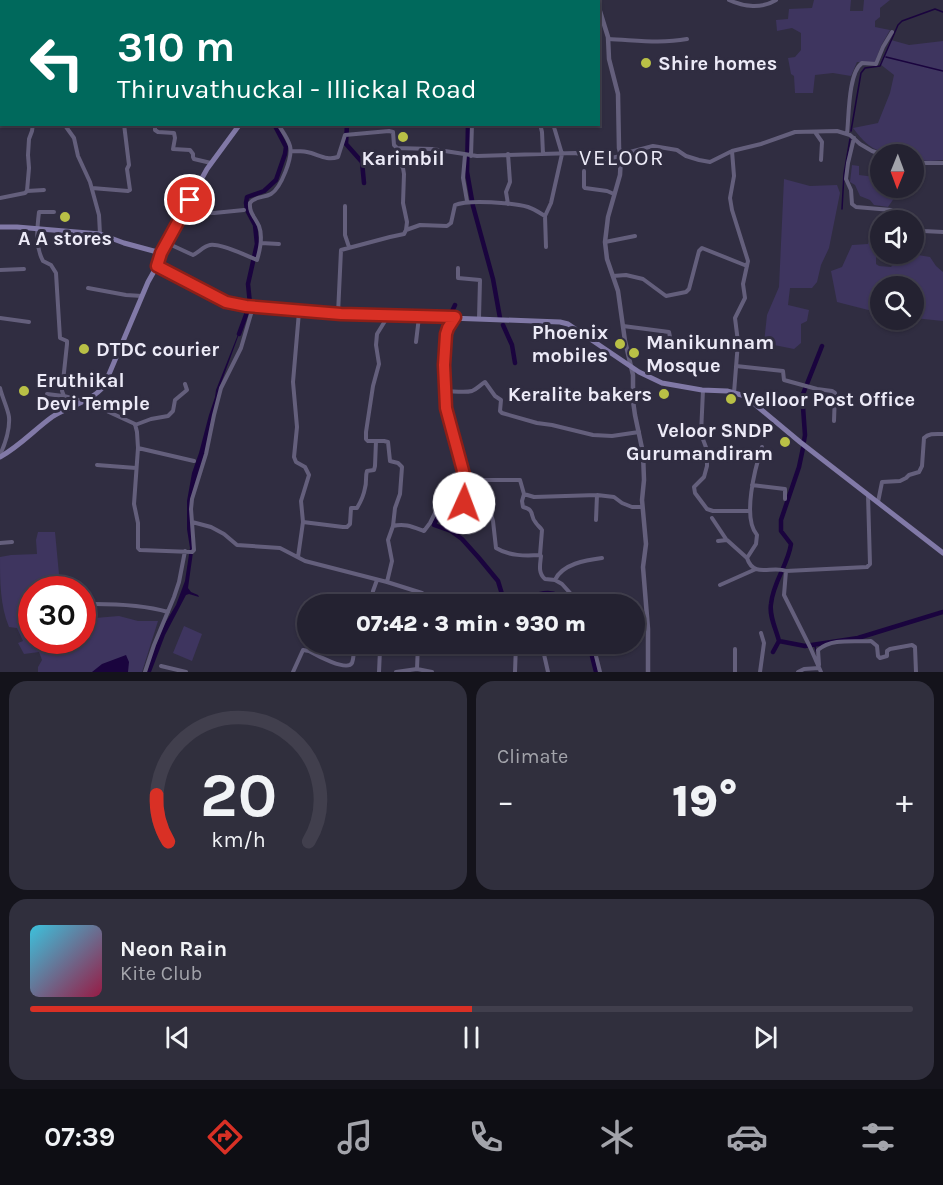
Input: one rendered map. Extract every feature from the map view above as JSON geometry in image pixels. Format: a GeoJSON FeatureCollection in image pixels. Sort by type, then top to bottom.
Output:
{"type":"FeatureCollection","features":[{"type":"Feature","properties":{"kind":"main road"},"geometry":{"type":"LineString","coordinates":[[0,456],[20,445],[53,417],[94,396],[104,386],[161,253],[211,163],[239,126]]}},
{"type":"Feature","properties":{"kind":"main road"},"geometry":{"type":"LineString","coordinates":[[0,227],[100,234],[161,253]]}},
{"type":"Feature","properties":{"kind":"main road"},"geometry":{"type":"LineString","coordinates":[[157,266],[226,302],[250,307],[338,314],[479,318],[568,324],[644,375],[662,383],[739,393],[748,398],[777,424],[943,553]]}},
{"type":"Feature","properties":{"kind":"street"},"geometry":{"type":"LineString","coordinates":[[729,0],[746,6],[761,6],[776,0]]}},
{"type":"Feature","properties":{"kind":"street"},"geometry":{"type":"LineString","coordinates":[[600,9],[618,94],[620,175],[605,230],[605,242],[607,259],[618,291],[633,375],[634,408],[643,453],[642,507],[646,544],[643,567],[648,629],[648,672]]}},
{"type":"Feature","properties":{"kind":"street"},"geometry":{"type":"LineString","coordinates":[[847,134],[852,83],[857,68],[862,63],[876,64],[892,32]]}},
{"type":"Feature","properties":{"kind":"street"},"geometry":{"type":"LineString","coordinates":[[608,39],[671,42],[687,39]]}},
{"type":"Feature","properties":{"kind":"street"},"geometry":{"type":"LineString","coordinates":[[0,96],[0,116]]}},
{"type":"Feature","properties":{"kind":"street"},"geometry":{"type":"LineString","coordinates":[[27,191],[29,139],[32,126]]}},
{"type":"Feature","properties":{"kind":"street"},"geometry":{"type":"LineString","coordinates":[[65,126],[74,138],[78,156],[92,189],[99,215],[100,234]]}},
{"type":"Feature","properties":{"kind":"street"},"geometry":{"type":"LineString","coordinates":[[92,189],[130,190],[124,126]]}},
{"type":"Feature","properties":{"kind":"street"},"geometry":{"type":"LineString","coordinates":[[155,126],[158,132],[174,133],[173,149],[190,150],[194,159],[211,163]]}},
{"type":"Feature","properties":{"kind":"street"},"geometry":{"type":"LineString","coordinates":[[167,243],[193,255],[211,245],[224,247],[257,260],[261,243],[260,228],[251,213],[250,203],[253,199],[272,194],[284,175],[291,151],[279,126]]}},
{"type":"Feature","properties":{"kind":"street"},"geometry":{"type":"LineString","coordinates":[[471,156],[472,126]]}},
{"type":"Feature","properties":{"kind":"street"},"geometry":{"type":"LineString","coordinates":[[540,126],[543,154]]}},
{"type":"Feature","properties":{"kind":"street"},"geometry":{"type":"LineString","coordinates":[[546,247],[545,216],[551,203],[562,154],[554,127],[556,126]]}},
{"type":"Feature","properties":{"kind":"street"},"geometry":{"type":"LineString","coordinates":[[397,148],[432,149],[471,156],[575,153],[606,159],[653,146],[677,150],[686,156],[710,162],[732,151],[795,132],[837,131],[847,134],[870,149]]}},
{"type":"Feature","properties":{"kind":"street"},"geometry":{"type":"LineString","coordinates":[[291,151],[308,152],[334,159],[338,156],[345,135],[349,133],[358,135],[393,132],[397,161],[403,168],[404,174],[403,203],[406,230]]}},
{"type":"Feature","properties":{"kind":"street"},"geometry":{"type":"LineString","coordinates":[[816,132],[822,142],[821,160]]}},
{"type":"Feature","properties":{"kind":"street"},"geometry":{"type":"LineString","coordinates":[[854,138],[846,179],[852,190],[852,204],[856,207],[891,210]]}},
{"type":"Feature","properties":{"kind":"street"},"geometry":{"type":"LineString","coordinates":[[732,151],[734,176],[730,198],[748,261],[743,285],[745,298],[735,318],[738,342],[734,393]]}},
{"type":"Feature","properties":{"kind":"street"},"geometry":{"type":"LineString","coordinates":[[508,154],[510,182],[506,192],[508,204]]}},
{"type":"Feature","properties":{"kind":"street"},"geometry":{"type":"LineString","coordinates":[[465,155],[463,178],[471,202]]}},
{"type":"Feature","properties":{"kind":"street"},"geometry":{"type":"LineString","coordinates":[[924,163],[943,163]]}},
{"type":"Feature","properties":{"kind":"street"},"geometry":{"type":"LineString","coordinates":[[584,171],[585,188],[607,190],[614,194]]}},
{"type":"Feature","properties":{"kind":"street"},"geometry":{"type":"LineString","coordinates":[[0,198],[27,191],[44,190]]}},
{"type":"Feature","properties":{"kind":"street"},"geometry":{"type":"LineString","coordinates":[[338,314],[341,250],[398,236],[420,225],[447,226],[451,224],[455,205],[471,202],[530,207],[545,216]]}},
{"type":"Feature","properties":{"kind":"street"},"geometry":{"type":"LineString","coordinates":[[345,206],[345,236],[349,247]]}},
{"type":"Feature","properties":{"kind":"street"},"geometry":{"type":"LineString","coordinates":[[184,212],[214,213],[244,210]]}},
{"type":"Feature","properties":{"kind":"street"},"geometry":{"type":"LineString","coordinates":[[54,212],[39,212],[37,243],[43,261],[49,263],[56,273],[60,338],[67,341],[62,391],[64,396]]}},
{"type":"Feature","properties":{"kind":"street"},"geometry":{"type":"LineString","coordinates":[[924,230],[943,232]]}},
{"type":"Feature","properties":{"kind":"street"},"geometry":{"type":"LineString","coordinates":[[605,242],[635,237]]}},
{"type":"Feature","properties":{"kind":"street"},"geometry":{"type":"LineString","coordinates":[[261,243],[279,244]]}},
{"type":"Feature","properties":{"kind":"street"},"geometry":{"type":"LineString","coordinates":[[613,276],[626,275],[643,279],[666,296],[678,295],[689,289],[699,251],[702,248],[747,266]]}},
{"type":"Feature","properties":{"kind":"street"},"geometry":{"type":"LineString","coordinates":[[458,268],[458,278],[480,280],[479,318]]}},
{"type":"Feature","properties":{"kind":"street"},"geometry":{"type":"LineString","coordinates":[[0,270],[24,269]]}},
{"type":"Feature","properties":{"kind":"street"},"geometry":{"type":"LineString","coordinates":[[88,288],[142,296]]}},
{"type":"Feature","properties":{"kind":"street"},"geometry":{"type":"LineString","coordinates":[[47,394],[83,401],[112,412],[135,425],[138,448],[134,504],[140,550],[194,550],[192,499],[206,454],[221,388],[241,348],[250,307]]}},
{"type":"Feature","properties":{"kind":"street"},"geometry":{"type":"LineString","coordinates":[[298,557],[303,522],[301,501],[309,474],[305,467],[296,462],[294,457],[297,427],[293,382],[299,311]]}},
{"type":"Feature","properties":{"kind":"street"},"geometry":{"type":"LineString","coordinates":[[386,316],[377,334],[379,364],[373,386],[366,439],[368,441],[387,441],[390,461],[402,467],[400,494],[388,540],[392,561],[387,582]]}},
{"type":"Feature","properties":{"kind":"street"},"geometry":{"type":"LineString","coordinates":[[416,342],[419,316]]}},
{"type":"Feature","properties":{"kind":"street"},"geometry":{"type":"LineString","coordinates":[[451,317],[446,334],[444,365],[446,415],[467,486],[463,501],[489,507],[496,548],[503,553],[540,555]]}},
{"type":"Feature","properties":{"kind":"street"},"geometry":{"type":"LineString","coordinates":[[0,318],[29,322]]}},
{"type":"Feature","properties":{"kind":"street"},"geometry":{"type":"LineString","coordinates":[[623,326],[669,332],[671,342]]}},
{"type":"Feature","properties":{"kind":"street"},"geometry":{"type":"LineString","coordinates":[[123,342],[137,347]]}},
{"type":"Feature","properties":{"kind":"street"},"geometry":{"type":"LineString","coordinates":[[736,366],[783,371],[784,380],[810,388],[832,391],[835,393],[834,421]]}},
{"type":"Feature","properties":{"kind":"street"},"geometry":{"type":"LineString","coordinates":[[445,391],[468,392],[485,382],[495,396],[501,400],[502,413],[593,435],[612,436],[639,432]]}},
{"type":"Feature","properties":{"kind":"street"},"geometry":{"type":"LineString","coordinates":[[135,425],[168,416],[173,411],[175,400],[188,390],[185,384]]}},
{"type":"Feature","properties":{"kind":"street"},"geometry":{"type":"LineString","coordinates":[[0,389],[9,414],[0,456]]}},
{"type":"Feature","properties":{"kind":"street"},"geometry":{"type":"LineString","coordinates":[[704,390],[701,434],[706,450],[706,466],[704,477],[694,487],[695,493],[707,509],[713,511],[750,511]]}},
{"type":"Feature","properties":{"kind":"street"},"geometry":{"type":"LineString","coordinates":[[878,502],[882,482],[900,481],[919,472],[922,466],[924,438],[943,434]]}},
{"type":"Feature","properties":{"kind":"street"},"geometry":{"type":"LineString","coordinates":[[303,522],[343,527],[350,524],[351,508],[359,506],[366,489],[365,474],[367,471],[374,470],[376,441]]}},
{"type":"Feature","properties":{"kind":"street"},"geometry":{"type":"LineString","coordinates":[[747,558],[756,544],[757,535],[753,530],[750,511],[754,470],[762,447]]}},
{"type":"Feature","properties":{"kind":"street"},"geometry":{"type":"LineString","coordinates":[[138,448],[194,461]]}},
{"type":"Feature","properties":{"kind":"street"},"geometry":{"type":"LineString","coordinates":[[97,465],[136,468]]}},
{"type":"Feature","properties":{"kind":"street"},"geometry":{"type":"LineString","coordinates":[[465,482],[520,480],[524,494],[523,507],[532,512],[534,521],[542,530],[541,576],[562,584],[571,594]]}},
{"type":"Feature","properties":{"kind":"street"},"geometry":{"type":"LineString","coordinates":[[393,526],[407,525],[424,531],[436,511],[448,501],[457,498],[465,482]]}},
{"type":"Feature","properties":{"kind":"street"},"geometry":{"type":"LineString","coordinates":[[752,485],[784,489],[785,499]]}},
{"type":"Feature","properties":{"kind":"street"},"geometry":{"type":"LineString","coordinates":[[524,494],[534,496],[597,495],[614,497],[632,507],[642,507]]}},
{"type":"Feature","properties":{"kind":"street"},"geometry":{"type":"LineString","coordinates":[[596,520],[597,495]]}},
{"type":"Feature","properties":{"kind":"street"},"geometry":{"type":"LineString","coordinates":[[712,518],[727,540],[756,569],[769,571],[860,568],[870,564],[868,495]]}},
{"type":"Feature","properties":{"kind":"street"},"geometry":{"type":"LineString","coordinates":[[192,522],[211,527],[237,545],[280,548],[305,561],[423,594]]}},
{"type":"Feature","properties":{"kind":"street"},"geometry":{"type":"LineString","coordinates":[[718,541],[727,540]]}},
{"type":"Feature","properties":{"kind":"street"},"geometry":{"type":"LineString","coordinates":[[0,543],[12,542]]}},
{"type":"Feature","properties":{"kind":"street"},"geometry":{"type":"LineString","coordinates":[[145,672],[179,582],[188,551]]}},
{"type":"Feature","properties":{"kind":"street"},"geometry":{"type":"LineString","coordinates":[[555,580],[558,573],[564,569],[581,562],[602,558]]}},
{"type":"Feature","properties":{"kind":"street"},"geometry":{"type":"LineString","coordinates":[[720,585],[756,569]]}},
{"type":"Feature","properties":{"kind":"street"},"geometry":{"type":"LineString","coordinates":[[784,570],[784,595],[819,668]]}},
{"type":"Feature","properties":{"kind":"street"},"geometry":{"type":"LineString","coordinates":[[373,594],[376,580]]}},
{"type":"Feature","properties":{"kind":"street"},"geometry":{"type":"LineString","coordinates":[[96,604],[129,605],[168,612]]}},
{"type":"Feature","properties":{"kind":"street"},"geometry":{"type":"LineString","coordinates":[[760,672],[764,643],[761,633]]}},
{"type":"Feature","properties":{"kind":"street"},"geometry":{"type":"LineString","coordinates":[[819,668],[818,650],[822,646],[838,642],[872,641],[878,646],[880,658],[887,657],[887,651],[890,649],[915,646],[916,672]]}},
{"type":"Feature","properties":{"kind":"street"},"geometry":{"type":"LineString","coordinates":[[735,649],[735,672]]}},
{"type":"Feature","properties":{"kind":"street"},"geometry":{"type":"LineString","coordinates":[[293,672],[301,654]]}},
{"type":"Feature","properties":{"kind":"street"},"geometry":{"type":"LineString","coordinates":[[315,654],[339,666],[347,667],[352,662],[353,654]]}},
{"type":"Feature","properties":{"kind":"street"},"geometry":{"type":"LineString","coordinates":[[379,672],[380,654]]}},
{"type":"Feature","properties":{"kind":"street"},"geometry":{"type":"LineString","coordinates":[[417,669],[418,654]]}},
{"type":"Feature","properties":{"kind":"street"},"geometry":{"type":"LineString","coordinates":[[514,672],[515,654]]}},
{"type":"Feature","properties":{"kind":"street"},"geometry":{"type":"LineString","coordinates":[[544,654],[548,672]]}},
{"type":"Feature","properties":{"kind":"street"},"geometry":{"type":"LineString","coordinates":[[596,654],[600,672]]}},
{"type":"Feature","properties":{"kind":"street"},"geometry":{"type":"LineString","coordinates":[[161,666],[186,672]]}},
{"type":"Feature","properties":{"kind":"street"},"geometry":{"type":"LineString","coordinates":[[798,672],[804,669],[819,668]]}},
{"type":"Feature","properties":{"kind":"street"},"geometry":{"type":"LineString","coordinates":[[396,672],[417,669],[432,672]]}},
{"type":"Feature","properties":{"kind":"shaded area"},"geometry":{"type":"Polygon","coordinates":[[[814,0],[851,0],[850,11],[863,11],[864,0],[890,0],[880,8],[880,17],[875,21],[875,27],[890,30],[875,62],[857,62],[851,76],[833,73],[815,75],[813,93],[795,93],[794,76],[791,74],[788,58],[795,57],[801,50],[801,33],[792,28],[777,31],[776,20],[788,19],[789,9],[812,8],[814,0]]]}},
{"type":"Feature","properties":{"kind":"shaded area"},"geometry":{"type":"Polygon","coordinates":[[[891,40],[909,45],[943,41],[943,160],[924,161],[924,144],[870,144],[870,146],[853,128],[878,123],[890,93],[894,75],[880,64],[891,40]]]}},
{"type":"Feature","properties":{"kind":"shaded area"},"geometry":{"type":"Polygon","coordinates":[[[852,165],[859,166],[859,175],[870,176],[870,198],[894,198],[888,207],[874,205],[870,200],[860,196],[855,185],[850,182],[852,165]]]}},
{"type":"Feature","properties":{"kind":"shaded area"},"geometry":{"type":"Polygon","coordinates":[[[784,179],[810,186],[837,185],[840,193],[829,248],[821,265],[817,282],[812,288],[790,288],[788,305],[809,310],[807,321],[801,324],[801,343],[794,349],[764,343],[767,315],[779,287],[784,179]]]}},
{"type":"Feature","properties":{"kind":"shaded area"},"geometry":{"type":"Polygon","coordinates":[[[870,239],[870,264],[879,266],[924,264],[924,256],[930,257],[943,272],[943,321],[924,319],[924,276],[870,276],[870,310],[837,302],[831,271],[842,267],[852,245],[868,244],[870,239]]]}},
{"type":"Feature","properties":{"kind":"shaded area"},"geometry":{"type":"Polygon","coordinates":[[[250,304],[220,386],[206,450],[192,496],[193,552],[188,588],[199,597],[186,595],[165,635],[151,672],[147,672],[153,651],[185,581],[190,548],[187,501],[192,473],[216,390],[250,304]]]}},
{"type":"Feature","properties":{"kind":"shaded area"},"geometry":{"type":"Polygon","coordinates":[[[38,532],[55,532],[59,576],[18,576],[18,630],[9,627],[2,602],[0,557],[37,554],[38,532]]]}},
{"type":"Feature","properties":{"kind":"shaded area"},"geometry":{"type":"Polygon","coordinates":[[[119,616],[138,621],[158,621],[142,672],[38,672],[42,660],[40,654],[96,654],[96,618],[119,616]]]}},
{"type":"Feature","properties":{"kind":"shaded area"},"geometry":{"type":"Polygon","coordinates":[[[184,626],[202,634],[192,661],[173,653],[184,626]]]}},
{"type":"Feature","properties":{"kind":"shaded area"},"geometry":{"type":"Polygon","coordinates":[[[126,655],[129,662],[128,672],[92,672],[102,664],[126,655]]]}},
{"type":"Feature","properties":{"kind":"waterway"},"geometry":{"type":"LineString","coordinates":[[851,131],[861,73],[865,68],[880,66],[898,25],[902,21],[935,9],[943,12]]}},
{"type":"Feature","properties":{"kind":"waterway"},"geometry":{"type":"LineString","coordinates":[[886,57],[943,71]]}},
{"type":"Feature","properties":{"kind":"waterway"},"geometry":{"type":"LineString","coordinates":[[239,334],[250,304],[248,284],[257,244],[255,225],[247,210],[247,197],[264,191],[276,180],[286,147],[275,126]]}},
{"type":"Feature","properties":{"kind":"waterway"},"geometry":{"type":"LineString","coordinates":[[347,126],[346,144],[362,162],[364,183]]}},
{"type":"Feature","properties":{"kind":"waterway"},"geometry":{"type":"LineString","coordinates":[[468,126],[467,172],[500,318]]}},
{"type":"Feature","properties":{"kind":"waterway"},"geometry":{"type":"LineString","coordinates":[[842,209],[844,174],[850,139]]}},
{"type":"Feature","properties":{"kind":"waterway"},"geometry":{"type":"LineString","coordinates":[[454,442],[444,410],[442,356],[445,326],[455,305]]}},
{"type":"Feature","properties":{"kind":"waterway"},"geometry":{"type":"LineString","coordinates":[[503,325],[512,345],[515,363]]}},
{"type":"Feature","properties":{"kind":"waterway"},"geometry":{"type":"LineString","coordinates":[[804,441],[803,394],[822,346]]}},
{"type":"Feature","properties":{"kind":"waterway"},"geometry":{"type":"LineString","coordinates":[[773,652],[779,641],[771,613],[772,596],[791,544],[781,531],[781,520],[803,448]]}},
{"type":"Feature","properties":{"kind":"waterway"},"geometry":{"type":"LineString","coordinates":[[464,479],[464,488],[460,498],[444,508],[434,525],[451,531],[462,539],[498,581],[502,594]]}},
{"type":"Feature","properties":{"kind":"waterway"},"geometry":{"type":"LineString","coordinates":[[538,594],[553,594]]}},
{"type":"Feature","properties":{"kind":"waterway"},"geometry":{"type":"LineString","coordinates":[[779,641],[805,646],[858,638],[943,612]]}},
{"type":"Feature","properties":{"kind":"waterway"},"geometry":{"type":"LineString","coordinates":[[814,644],[817,653]]}},
{"type":"Feature","properties":{"kind":"waterway"},"geometry":{"type":"LineString","coordinates":[[592,654],[596,672]]}},
{"type":"Feature","properties":{"kind":"place","name":"Shire homes"},"geometry":{"type":"Point","coordinates":[646,63]}},
{"type":"Feature","properties":{"kind":"place","name":"Karimbil"},"geometry":{"type":"Point","coordinates":[403,137]}},
{"type":"Feature","properties":{"kind":"place","name":"A A stores"},"geometry":{"type":"Point","coordinates":[65,217]}},
{"type":"Feature","properties":{"kind":"place","name":"Phoenix mobiles"},"geometry":{"type":"Point","coordinates":[620,344]}},
{"type":"Feature","properties":{"kind":"place","name":"DTDC courier"},"geometry":{"type":"Point","coordinates":[84,349]}},
{"type":"Feature","properties":{"kind":"place","name":"Manikunnam Mosque"},"geometry":{"type":"Point","coordinates":[634,353]}},
{"type":"Feature","properties":{"kind":"place","name":"Eruthikal Devi Temple"},"geometry":{"type":"Point","coordinates":[24,391]}},
{"type":"Feature","properties":{"kind":"place","name":"Keralite bakers"},"geometry":{"type":"Point","coordinates":[664,394]}},
{"type":"Feature","properties":{"kind":"place","name":"Velloor Post Office"},"geometry":{"type":"Point","coordinates":[731,399]}},
{"type":"Feature","properties":{"kind":"place","name":"Veloor SNDP Gurumandiram"},"geometry":{"type":"Point","coordinates":[785,442]}},
{"type":"Feature","properties":{"kind":"district","name":"VELOOR"},"geometry":{"type":"Point","coordinates":[622,157]}},
{"type":"Feature","properties":{"kind":"route"},"geometry":{"type":"LineString","coordinates":[[190,200],[161,253],[157,266],[226,302],[287,311],[455,317],[446,334],[444,365],[446,415],[467,486],[464,503]]}}]}
